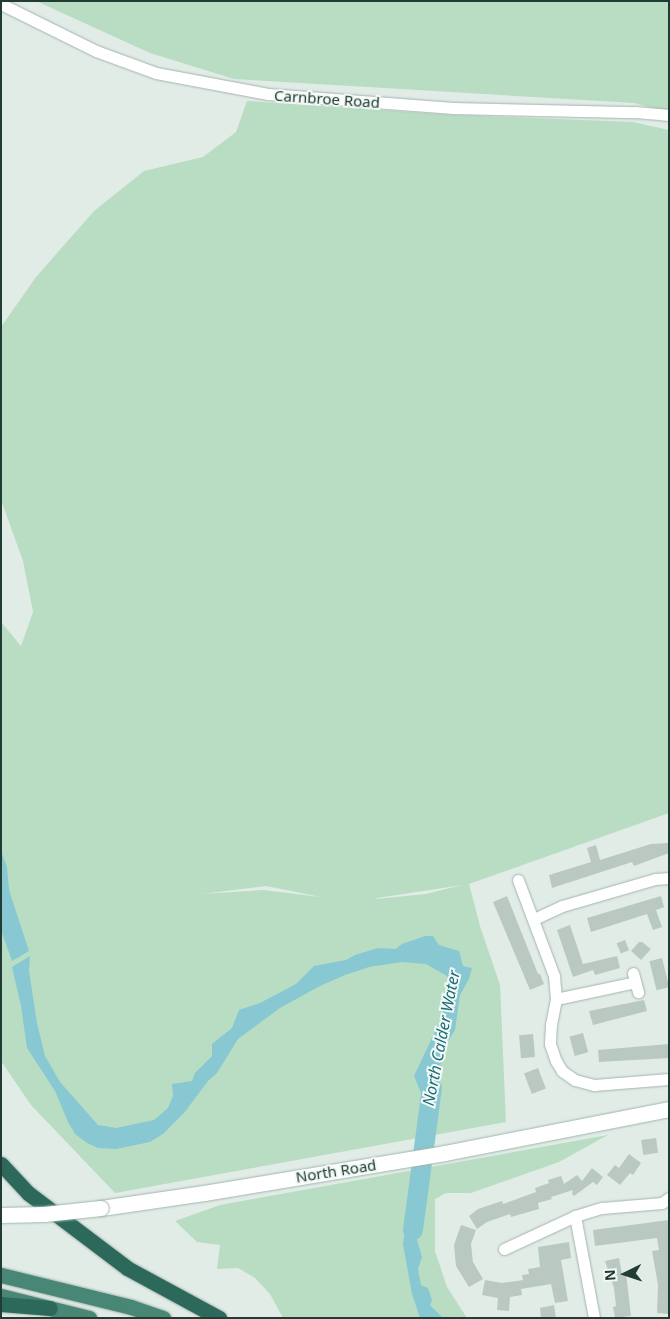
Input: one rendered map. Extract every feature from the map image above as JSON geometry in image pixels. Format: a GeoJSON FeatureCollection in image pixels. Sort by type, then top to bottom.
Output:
{"type":"FeatureCollection","features":[{"type":"Feature","properties":{"kind":"highway"},"geometry":{"type":"LineString","coordinates":[[1,1164],[28,1193],[127,1268],[219,1318]]}},
{"type":"Feature","properties":{"kind":"highway"},"geometry":{"type":"LineString","coordinates":[[1,1275],[132,1307],[163,1318]]}},
{"type":"Feature","properties":{"kind":"highway"},"geometry":{"type":"LineString","coordinates":[[1,1296],[89,1318]]}},
{"type":"Feature","properties":{"kind":"highway"},"geometry":{"type":"LineString","coordinates":[[1,1304],[50,1308]]}},
{"type":"Feature","properties":{"kind":"main road","name":"North Road"},"geometry":{"type":"LineString","coordinates":[[1,1215],[44,1214],[101,1208],[444,1153],[669,1109]]}},
{"type":"Feature","properties":{"kind":"street","name":"Carnbroe Road"},"geometry":{"type":"LineString","coordinates":[[1,4],[96,51],[156,73],[268,94],[453,108],[635,112],[669,115]]}},
{"type":"Feature","properties":{"kind":"street"},"geometry":{"type":"LineString","coordinates":[[534,919],[562,906],[655,879],[669,878]]}},
{"type":"Feature","properties":{"kind":"street"},"geometry":{"type":"LineString","coordinates":[[518,880],[554,976],[556,999],[551,1024],[550,1044],[562,1071],[575,1080],[594,1085],[669,1078]]}},
{"type":"Feature","properties":{"kind":"street"},"geometry":{"type":"LineString","coordinates":[[556,999],[635,983]]}},
{"type":"Feature","properties":{"kind":"street"},"geometry":{"type":"LineString","coordinates":[[504,1249],[575,1216],[602,1208],[662,1203],[669,1198]]}},
{"type":"Feature","properties":{"kind":"street"},"geometry":{"type":"LineString","coordinates":[[575,1216],[594,1318]]}},
{"type":"Feature","properties":{"kind":"green space"},"geometry":{"type":"Polygon","coordinates":[[[36,1],[669,1],[669,112],[634,103],[234,79],[150,53],[36,1]]]}},
{"type":"Feature","properties":{"kind":"green space"},"geometry":{"type":"Polygon","coordinates":[[[247,101],[454,115],[633,122],[669,130],[669,813],[469,884],[480,926],[500,985],[506,1122],[115,1193],[31,1105],[1,1061],[1,622],[21,646],[33,612],[23,561],[1,500],[1,327],[36,277],[94,211],[144,171],[203,157],[236,132],[247,101]],[[462,885],[377,898],[376,899],[426,894],[462,885]],[[266,886],[202,894],[263,890],[321,897],[266,886]]]}},
{"type":"Feature","properties":{"kind":"green space"},"geometry":{"type":"Polygon","coordinates":[[[608,1135],[559,1162],[471,1193],[446,1193],[435,1199],[435,1251],[447,1287],[467,1318],[283,1318],[270,1294],[255,1278],[238,1268],[217,1269],[220,1245],[197,1242],[175,1221],[220,1205],[608,1135]]]}},
{"type":"Feature","properties":{"kind":"water"},"geometry":{"type":"Polygon","coordinates":[[[1,851],[7,867],[9,890],[29,951],[12,961],[2,933],[1,851]]]}},
{"type":"Feature","properties":{"kind":"water"},"geometry":{"type":"Polygon","coordinates":[[[425,936],[433,936],[439,945],[459,951],[463,966],[472,968],[469,979],[460,995],[455,1030],[446,1045],[433,1091],[437,1116],[423,1115],[423,1098],[414,1076],[439,1023],[451,986],[447,976],[426,964],[402,962],[369,967],[345,975],[320,986],[280,1008],[238,1039],[217,1073],[208,1081],[184,1113],[163,1134],[150,1142],[116,1149],[98,1148],[87,1143],[75,1134],[68,1122],[55,1091],[27,1048],[21,1006],[12,967],[30,956],[29,971],[37,1023],[45,1056],[60,1082],[98,1125],[116,1128],[154,1120],[168,1108],[173,1096],[172,1084],[192,1081],[195,1073],[212,1056],[212,1044],[232,1028],[239,1010],[260,1003],[296,984],[314,966],[346,960],[355,955],[378,948],[396,949],[402,944],[425,936]]]}},
{"type":"Feature","properties":{"kind":"water"},"geometry":{"type":"Polygon","coordinates":[[[413,1204],[421,1206],[417,1240],[422,1257],[418,1269],[421,1285],[428,1288],[432,1300],[430,1305],[443,1318],[420,1318],[412,1294],[403,1244],[406,1224],[411,1216],[413,1204]]]}},
{"type":"Feature","properties":{"kind":"building"},"geometry":{"type":"Polygon","coordinates":[[[669,843],[669,853],[634,866],[632,862],[552,888],[549,875],[591,862],[587,848],[596,845],[600,860],[651,844],[669,843]]]}},
{"type":"Feature","properties":{"kind":"building"},"geometry":{"type":"Polygon","coordinates":[[[507,896],[538,974],[540,974],[544,984],[530,990],[493,902],[507,896]]]}},
{"type":"Feature","properties":{"kind":"building"},"geometry":{"type":"Polygon","coordinates":[[[661,896],[664,907],[656,910],[662,927],[653,930],[647,914],[591,932],[587,918],[661,896]]]}},
{"type":"Feature","properties":{"kind":"building"},"geometry":{"type":"Polygon","coordinates":[[[570,925],[583,964],[617,956],[620,968],[595,975],[593,970],[573,977],[557,930],[570,925]]]}},
{"type":"Feature","properties":{"kind":"building"},"geometry":{"type":"Polygon","coordinates":[[[625,940],[629,950],[621,954],[617,943],[625,940]]]}},
{"type":"Feature","properties":{"kind":"building"},"geometry":{"type":"Polygon","coordinates":[[[639,942],[642,942],[651,949],[641,960],[631,951],[639,942]]]}},
{"type":"Feature","properties":{"kind":"building"},"geometry":{"type":"Polygon","coordinates":[[[662,958],[669,987],[657,990],[649,961],[662,958]]]}},
{"type":"Feature","properties":{"kind":"building"},"geometry":{"type":"Polygon","coordinates":[[[644,1000],[647,1011],[593,1025],[589,1011],[644,1000]]]}},
{"type":"Feature","properties":{"kind":"building"},"geometry":{"type":"Polygon","coordinates":[[[583,1033],[588,1052],[575,1056],[569,1037],[583,1033]]]}},
{"type":"Feature","properties":{"kind":"building"},"geometry":{"type":"Polygon","coordinates":[[[533,1034],[535,1057],[521,1058],[519,1035],[533,1034]]]}},
{"type":"Feature","properties":{"kind":"building"},"geometry":{"type":"Polygon","coordinates":[[[669,1044],[669,1058],[599,1062],[598,1050],[669,1044]]]}},
{"type":"Feature","properties":{"kind":"building"},"geometry":{"type":"Polygon","coordinates":[[[538,1068],[546,1089],[532,1094],[524,1073],[538,1068]]]}},
{"type":"Feature","properties":{"kind":"building"},"geometry":{"type":"Polygon","coordinates":[[[656,1138],[658,1153],[643,1155],[641,1140],[656,1138]]]}},
{"type":"Feature","properties":{"kind":"building"},"geometry":{"type":"Polygon","coordinates":[[[629,1154],[641,1163],[633,1175],[630,1173],[620,1185],[607,1175],[615,1165],[619,1168],[629,1154]]]}},
{"type":"Feature","properties":{"kind":"building"},"geometry":{"type":"Polygon","coordinates":[[[592,1168],[603,1177],[597,1185],[593,1182],[574,1196],[572,1194],[573,1190],[551,1197],[552,1199],[538,1203],[539,1209],[511,1217],[510,1214],[487,1222],[477,1229],[469,1216],[478,1209],[502,1201],[503,1204],[536,1192],[535,1188],[549,1183],[548,1180],[561,1176],[564,1184],[577,1175],[582,1181],[592,1168]]]}},
{"type":"Feature","properties":{"kind":"building"},"geometry":{"type":"Polygon","coordinates":[[[669,1220],[669,1314],[657,1313],[658,1285],[652,1251],[659,1250],[657,1238],[595,1246],[593,1230],[669,1220]]]}},
{"type":"Feature","properties":{"kind":"building"},"geometry":{"type":"Polygon","coordinates":[[[461,1225],[476,1230],[471,1244],[473,1262],[483,1279],[469,1287],[456,1266],[454,1245],[461,1225]]]}},
{"type":"Feature","properties":{"kind":"building"},"geometry":{"type":"Polygon","coordinates":[[[569,1242],[571,1258],[561,1260],[568,1301],[555,1303],[551,1284],[521,1289],[522,1295],[510,1297],[509,1311],[497,1310],[498,1298],[482,1295],[485,1280],[502,1283],[523,1280],[522,1275],[529,1274],[528,1269],[540,1267],[538,1247],[569,1242]]]}},
{"type":"Feature","properties":{"kind":"building"},"geometry":{"type":"Polygon","coordinates":[[[619,1258],[622,1274],[626,1273],[631,1316],[615,1318],[613,1307],[616,1306],[614,1288],[605,1261],[619,1258]]]}},
{"type":"Feature","properties":{"kind":"building"},"geometry":{"type":"Polygon","coordinates":[[[554,1305],[556,1318],[541,1318],[540,1308],[554,1305]]]}},
{"type":"Feature","properties":{"kind":"waterway","name":"North Calder Water"},"geometry":{"type":"LineString","coordinates":[[413,1230],[432,1088]]}}]}
